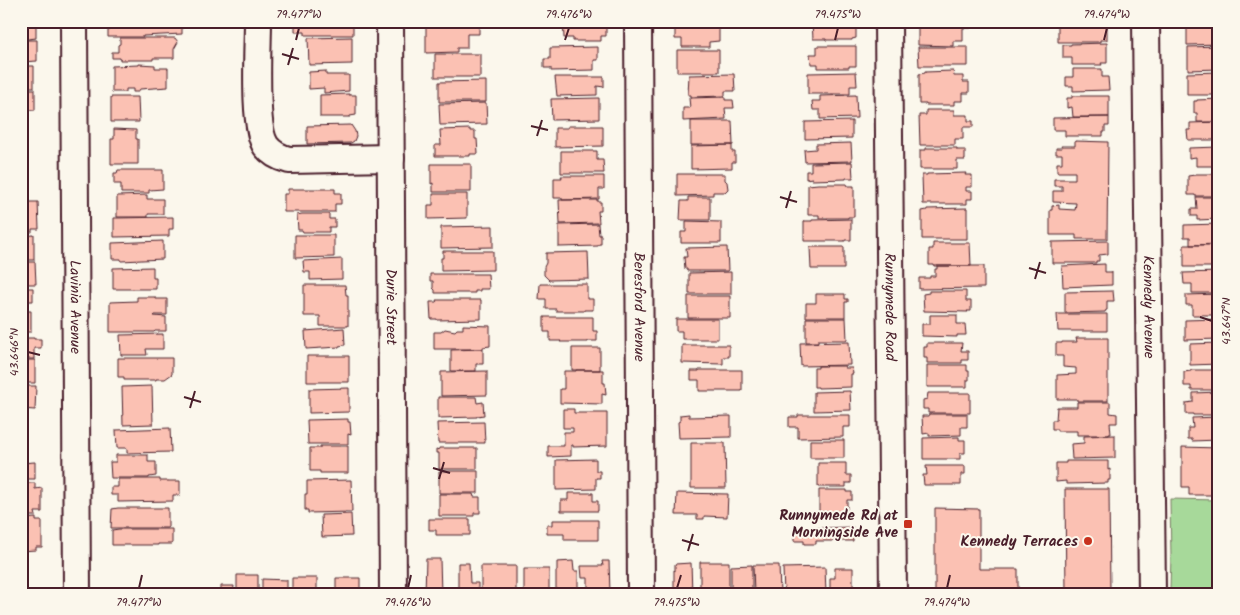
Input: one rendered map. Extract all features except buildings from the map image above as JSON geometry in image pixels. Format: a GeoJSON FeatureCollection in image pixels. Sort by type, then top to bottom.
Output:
{"type":"FeatureCollection","features":[{"type":"Feature","properties":{"kind":"street","name":"Lavinia Avenue"},"geometry":{"type":"LineString","coordinates":[[74,21],[78,594]]}},
{"type":"Feature","properties":{"kind":"street"},"geometry":{"type":"LineString","coordinates":[[258,21],[258,107],[261,133],[266,146],[280,158],[289,160],[391,158]]}},
{"type":"Feature","properties":{"kind":"street","name":"Durie Street"},"geometry":{"type":"LineString","coordinates":[[390,21],[393,594]]}},
{"type":"Feature","properties":{"kind":"street","name":"Beresford Avenue"},"geometry":{"type":"LineString","coordinates":[[638,21],[641,594]]}},
{"type":"Feature","properties":{"kind":"street","name":"Runnymede Road"},"geometry":{"type":"LineString","coordinates":[[888,21],[894,594]]}},
{"type":"Feature","properties":{"kind":"street","name":"Kennedy Avenue"},"geometry":{"type":"LineString","coordinates":[[1146,21],[1152,594]]}},
{"type":"Feature","properties":{"kind":"green space"},"geometry":{"type":"Polygon","coordinates":[[[1170,499],[1219,500],[1219,594],[1171,594],[1170,499]]]}},
{"type":"Feature","properties":{"kind":"place","name":"Runnymede Rd at Morningside Ave"},"geometry":{"type":"Point","coordinates":[908,524]}},
{"type":"Feature","properties":{"kind":"place","name":"Kennedy Terraces"},"geometry":{"type":"Point","coordinates":[1088,541]}}]}
